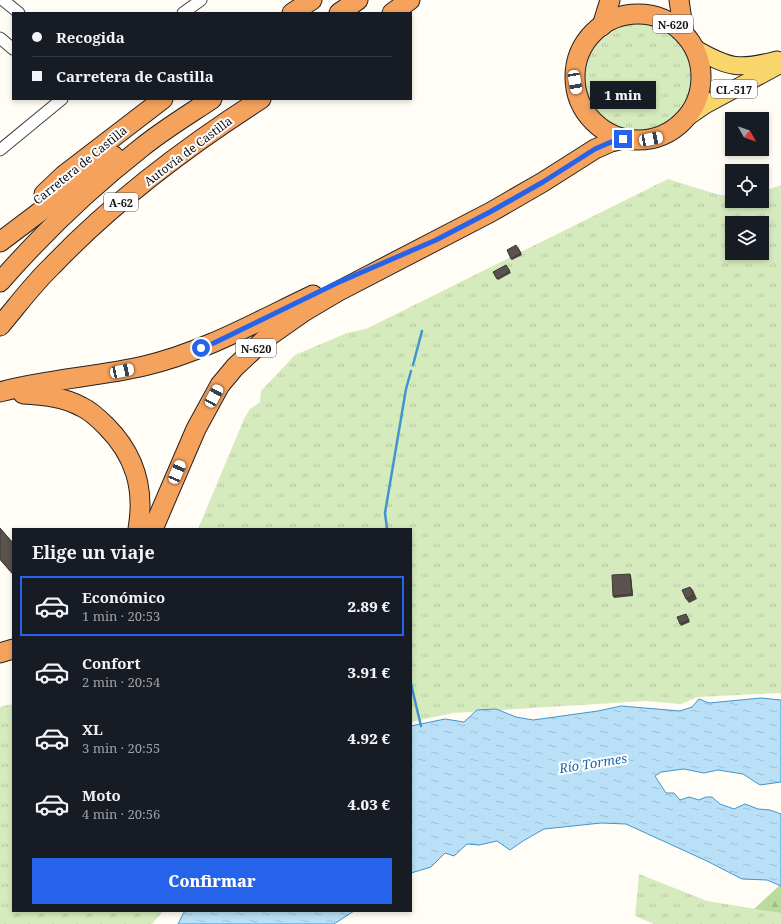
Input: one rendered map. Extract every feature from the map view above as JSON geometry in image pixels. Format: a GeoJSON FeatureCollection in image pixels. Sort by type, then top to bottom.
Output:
{"type":"FeatureCollection","features":[{"type":"Feature","properties":{"kind":"highway"},"geometry":{"type":"LineString","coordinates":[[294,12],[312,0]]}},
{"type":"Feature","properties":{"kind":"highway"},"geometry":{"type":"LineString","coordinates":[[340,12],[358,0]]}},
{"type":"Feature","properties":{"kind":"highway"},"geometry":{"type":"LineString","coordinates":[[393,12],[410,0]]}},
{"type":"Feature","properties":{"kind":"highway","name":"N-620"},"geometry":{"type":"LineString","coordinates":[[602,26],[610,0]]}},
{"type":"Feature","properties":{"kind":"highway"},"geometry":{"type":"LineString","coordinates":[[679,0],[684,34]]}},
{"type":"Feature","properties":{"kind":"highway","name":"N-620"},"geometry":{"type":"LineString","coordinates":[[636,7],[672,23],[684,34],[696,49],[701,66],[702,84],[698,101],[689,116],[676,129],[660,138],[642,141],[623,139],[608,134],[595,124],[585,112],[578,97],[575,82],[576,66],[584,46],[590,37],[602,26],[614,19],[626,15],[636,7]]}},
{"type":"Feature","properties":{"kind":"highway","name":"Carretera de Castilla"},"geometry":{"type":"LineString","coordinates":[[0,234],[64,175],[162,100]]}},
{"type":"Feature","properties":{"kind":"highway"},"geometry":{"type":"LineString","coordinates":[[0,242],[52,201],[130,144],[196,100]]}},
{"type":"Feature","properties":{"kind":"highway","name":"A-62"},"geometry":{"type":"LineString","coordinates":[[0,282],[26,252],[78,202],[142,147],[211,100]]}},
{"type":"Feature","properties":{"kind":"highway","name":"Autovía de Castilla"},"geometry":{"type":"LineString","coordinates":[[0,326],[51,266],[101,218],[163,168],[224,123],[259,100]]}},
{"type":"Feature","properties":{"kind":"highway","name":"N-620"},"geometry":{"type":"LineString","coordinates":[[153,528],[196,429],[220,385],[235,367],[265,339],[305,311],[337,292],[490,212],[543,182],[595,149],[611,142],[623,139]]}},
{"type":"Feature","properties":{"kind":"highway"},"geometry":{"type":"LineString","coordinates":[[0,392],[21,386],[110,373],[146,366],[188,353],[214,343],[337,283],[436,240]]}},
{"type":"Feature","properties":{"kind":"highway"},"geometry":{"type":"LineString","coordinates":[[0,398],[19,394],[45,395],[60,398],[83,407],[102,422],[118,438],[134,466],[140,493],[140,517],[138,528]]}},
{"type":"Feature","properties":{"kind":"highway"},"geometry":{"type":"LineString","coordinates":[[0,653],[12,649]]}},
{"type":"Feature","properties":{"kind":"highway"},"geometry":{"type":"LineString","coordinates":[[0,662],[12,659]]}},
{"type":"Feature","properties":{"kind":"main road","name":"CL-517"},"geometry":{"type":"LineString","coordinates":[[696,49],[718,61],[733,66],[759,65],[781,59]]}},
{"type":"Feature","properties":{"kind":"main road","name":"CL-517"},"geometry":{"type":"LineString","coordinates":[[689,116],[705,105],[781,64]]}},
{"type":"Feature","properties":{"kind":"street"},"geometry":{"type":"LineString","coordinates":[[3,0],[18,12]]}},
{"type":"Feature","properties":{"kind":"street"},"geometry":{"type":"LineString","coordinates":[[184,12],[201,0]]}},
{"type":"Feature","properties":{"kind":"street"},"geometry":{"type":"LineString","coordinates":[[0,38],[12,48]]}},
{"type":"Feature","properties":{"kind":"street"},"geometry":{"type":"LineString","coordinates":[[0,150],[61,100]]}},
{"type":"Feature","properties":{"kind":"green space"},"geometry":{"type":"Polygon","coordinates":[[[639,20],[661,24],[671,29],[687,45],[692,55],[696,77],[692,99],[687,109],[671,125],[661,130],[639,134],[617,130],[607,125],[591,109],[586,99],[582,77],[586,55],[591,45],[607,29],[617,24],[639,20]]]}},
{"type":"Feature","properties":{"kind":"green space"},"geometry":{"type":"Polygon","coordinates":[[[668,179],[725,196],[725,208],[769,208],[769,189],[781,185],[781,694],[698,697],[681,704],[645,701],[453,713],[412,722],[412,528],[198,528],[244,419],[250,409],[260,402],[261,391],[295,355],[347,333],[366,329],[668,179]]]}},
{"type":"Feature","properties":{"kind":"green space"},"geometry":{"type":"Polygon","coordinates":[[[12,704],[12,912],[162,912],[152,924],[0,924],[0,707],[12,704]]]}},
{"type":"Feature","properties":{"kind":"green space"},"geometry":{"type":"Polygon","coordinates":[[[639,874],[707,901],[781,913],[781,924],[654,924],[635,916],[639,874]]]}},
{"type":"Feature","properties":{"kind":"green space"},"geometry":{"type":"Polygon","coordinates":[[[780,885],[781,913],[754,909],[780,885]]]}},
{"type":"Feature","properties":{"kind":"water","name":"Río Tormes"},"geometry":{"type":"Polygon","coordinates":[[[761,698],[781,700],[781,782],[760,785],[743,774],[718,770],[704,773],[684,769],[661,772],[655,776],[666,793],[674,793],[680,800],[689,797],[699,800],[706,797],[712,797],[720,804],[734,809],[745,804],[758,809],[770,810],[781,814],[781,886],[767,880],[742,879],[707,861],[626,824],[601,823],[544,829],[510,850],[497,841],[479,845],[467,844],[454,856],[445,853],[431,867],[412,873],[412,726],[445,719],[464,722],[477,710],[496,709],[516,717],[533,720],[598,711],[621,706],[680,711],[692,707],[699,699],[709,703],[761,698]]]}},
{"type":"Feature","properties":{"kind":"water"},"geometry":{"type":"Polygon","coordinates":[[[184,912],[352,912],[334,924],[178,924],[184,912]]]}},
{"type":"Feature","properties":{"kind":"building"},"geometry":{"type":"Polygon","coordinates":[[[516,245],[521,253],[511,259],[507,250],[516,245]]]}},
{"type":"Feature","properties":{"kind":"building"},"geometry":{"type":"Polygon","coordinates":[[[506,265],[510,271],[497,279],[493,272],[506,265]]]}},
{"type":"Feature","properties":{"kind":"building"},"geometry":{"type":"Polygon","coordinates":[[[0,528],[12,542],[12,573],[0,559],[0,528]]]}},
{"type":"Feature","properties":{"kind":"building"},"geometry":{"type":"Polygon","coordinates":[[[630,574],[632,594],[613,596],[612,575],[630,574]]]}},
{"type":"Feature","properties":{"kind":"building"},"geometry":{"type":"Polygon","coordinates":[[[690,587],[694,595],[686,599],[682,590],[690,587]]]}},
{"type":"Feature","properties":{"kind":"building"},"geometry":{"type":"Polygon","coordinates":[[[686,614],[689,620],[680,624],[677,617],[686,614]]]}},
{"type":"Feature","properties":{"kind":"waterway"},"geometry":{"type":"LineString","coordinates":[[413,365],[422,331]]}},
{"type":"Feature","properties":{"kind":"waterway"},"geometry":{"type":"LineString","coordinates":[[387,528],[385,513],[406,389],[411,371]]}},
{"type":"Feature","properties":{"kind":"waterway"},"geometry":{"type":"LineString","coordinates":[[412,688],[421,726]]}},
{"type":"Feature","properties":{"kind":"route"},"geometry":{"type":"LineString","coordinates":[[201,348],[337,283],[436,240],[543,182],[595,149],[611,142],[623,139]]}}]}
